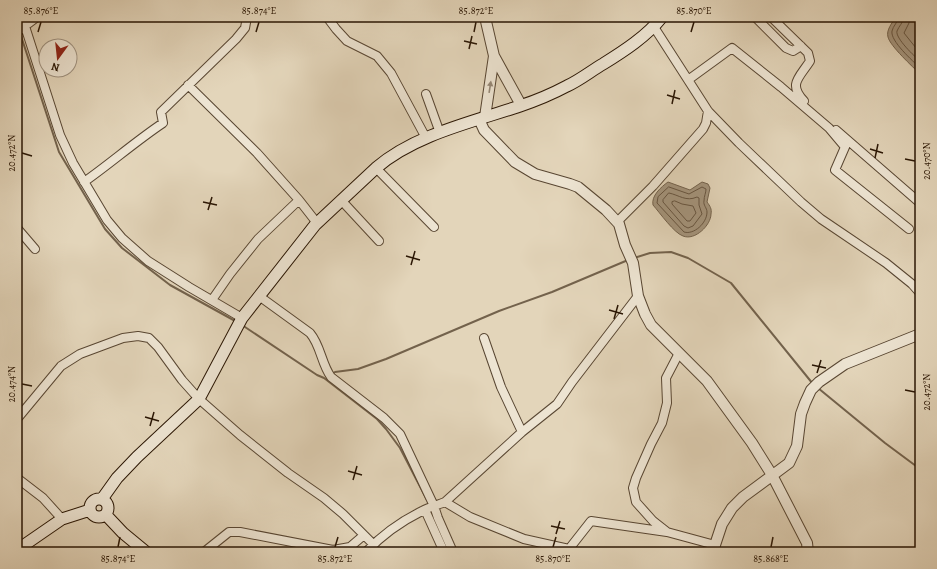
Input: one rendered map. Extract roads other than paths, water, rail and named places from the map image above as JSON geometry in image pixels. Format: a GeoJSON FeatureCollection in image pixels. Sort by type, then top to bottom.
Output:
{"type":"FeatureCollection","features":[{"type":"Feature","properties":{"kind":"main road"},"geometry":{"type":"LineString","coordinates":[[102,499],[117,478],[137,457],[199,399],[241,320],[317,223],[385,160],[426,138],[521,105],[568,86],[617,55],[654,27],[662,17]]}},
{"type":"Feature","properties":{"kind":"main road"},"geometry":{"type":"LineString","coordinates":[[98,498],[102,499],[108,505],[109,509],[106,515],[100,517],[96,517],[90,510],[90,505],[98,498]]}},
{"type":"Feature","properties":{"kind":"main road"},"geometry":{"type":"LineString","coordinates":[[17,550],[62,518],[90,510]]}},
{"type":"Feature","properties":{"kind":"main road"},"geometry":{"type":"LineString","coordinates":[[106,515],[123,534],[145,552]]}},
{"type":"Feature","properties":{"kind":"street"},"geometry":{"type":"LineString","coordinates":[[22,17],[22,28],[60,135],[73,163],[107,220],[122,238],[148,262],[212,300],[241,320]]}},
{"type":"Feature","properties":{"kind":"street"},"geometry":{"type":"LineString","coordinates":[[22,28],[37,17]]}},
{"type":"Feature","properties":{"kind":"street"},"geometry":{"type":"LineString","coordinates":[[84,182],[163,123],[161,112],[236,38],[245,28],[247,17]]}},
{"type":"Feature","properties":{"kind":"street"},"geometry":{"type":"LineString","coordinates":[[327,17],[347,41],[377,56],[391,73],[426,138]]}},
{"type":"Feature","properties":{"kind":"street"},"geometry":{"type":"LineString","coordinates":[[485,17],[494,56],[521,105]]}},
{"type":"Feature","properties":{"kind":"street"},"geometry":{"type":"LineString","coordinates":[[755,17],[786,48],[793,51],[801,46]]}},
{"type":"Feature","properties":{"kind":"street"},"geometry":{"type":"LineString","coordinates":[[771,17],[808,52],[810,61],[796,82],[795,88],[798,94],[813,110],[920,204]]}},
{"type":"Feature","properties":{"kind":"street"},"geometry":{"type":"LineString","coordinates":[[654,27],[708,111],[773,177],[821,219],[886,263],[912,284],[920,293]]}},
{"type":"Feature","properties":{"kind":"street"},"geometry":{"type":"LineString","coordinates":[[688,80],[732,48],[829,128],[845,148],[835,170],[909,229]]}},
{"type":"Feature","properties":{"kind":"street"},"geometry":{"type":"LineString","coordinates":[[494,56],[482,118],[484,130],[515,162],[535,174],[578,187],[606,210],[617,222],[633,263],[638,296],[651,325],[707,381],[752,443],[772,475],[807,543],[808,552]]}},
{"type":"Feature","properties":{"kind":"street"},"geometry":{"type":"LineString","coordinates":[[188,85],[257,154],[299,200],[317,223]]}},
{"type":"Feature","properties":{"kind":"street"},"geometry":{"type":"LineString","coordinates":[[426,94],[440,133]]}},
{"type":"Feature","properties":{"kind":"street"},"geometry":{"type":"LineString","coordinates":[[617,222],[653,186],[703,129],[706,123],[708,111]]}},
{"type":"Feature","properties":{"kind":"street"},"geometry":{"type":"LineString","coordinates":[[376,168],[434,227]]}},
{"type":"Feature","properties":{"kind":"street"},"geometry":{"type":"LineString","coordinates":[[212,300],[230,274],[258,239],[299,200]]}},
{"type":"Feature","properties":{"kind":"street"},"geometry":{"type":"LineString","coordinates":[[341,200],[379,241]]}},
{"type":"Feature","properties":{"kind":"street"},"geometry":{"type":"LineString","coordinates":[[17,228],[35,249]]}},
{"type":"Feature","properties":{"kind":"street"},"geometry":{"type":"LineString","coordinates":[[259,296],[310,333],[315,339],[327,371],[331,377],[384,418],[400,434],[434,506],[453,552]]}},
{"type":"Feature","properties":{"kind":"street"},"geometry":{"type":"LineString","coordinates":[[366,552],[373,544],[400,524],[425,510],[445,502],[522,432],[557,404],[638,296]]}},
{"type":"Feature","properties":{"kind":"street"},"geometry":{"type":"LineString","coordinates":[[445,502],[470,517],[524,539],[569,549],[591,522],[667,532],[715,548],[722,524],[732,508],[743,497],[789,463],[797,446],[801,414],[811,390],[819,382],[844,364],[920,334]]}},
{"type":"Feature","properties":{"kind":"street"},"geometry":{"type":"LineString","coordinates":[[17,419],[60,366],[80,354],[123,338],[138,336],[149,338],[158,347],[182,380],[199,399],[288,474],[324,498],[373,544]]}},
{"type":"Feature","properties":{"kind":"street"},"geometry":{"type":"LineString","coordinates":[[484,338],[502,386],[522,432]]}},
{"type":"Feature","properties":{"kind":"street"},"geometry":{"type":"LineString","coordinates":[[667,532],[653,521],[636,502],[633,488],[651,444],[662,423],[666,403],[666,378],[678,353]]}},
{"type":"Feature","properties":{"kind":"street"},"geometry":{"type":"LineString","coordinates":[[17,478],[43,498],[62,518]]}},
{"type":"Feature","properties":{"kind":"street"},"geometry":{"type":"LineString","coordinates":[[425,510],[444,552]]}},
{"type":"Feature","properties":{"kind":"street"},"geometry":{"type":"LineString","coordinates":[[204,552],[229,532],[240,532],[333,550],[350,547],[364,535]]}},
{"type":"Feature","properties":{"kind":"street"},"geometry":{"type":"LineString","coordinates":[[314,546],[322,552]]}},
{"type":"Feature","properties":{"kind":"water"},"geometry":{"type":"Polygon","coordinates":[[[896,17],[920,17],[920,74],[897,51],[888,37],[891,24],[896,17]]]}},
{"type":"Feature","properties":{"kind":"water"},"geometry":{"type":"Polygon","coordinates":[[[668,182],[690,190],[702,182],[708,184],[710,188],[707,202],[710,206],[711,212],[708,223],[702,231],[688,237],[679,234],[671,227],[653,205],[655,195],[668,182]]]}},
{"type":"Feature","properties":{"kind":"waterway"},"geometry":{"type":"LineString","coordinates":[[17,24],[19,29]]}},
{"type":"Feature","properties":{"kind":"waterway"},"geometry":{"type":"LineString","coordinates":[[20,33],[59,152],[105,229],[122,248],[170,285],[237,322]]}},
{"type":"Feature","properties":{"kind":"waterway"},"geometry":{"type":"LineString","coordinates":[[634,258],[650,253],[671,252],[688,258],[731,283],[813,384]]}},
{"type":"Feature","properties":{"kind":"waterway"},"geometry":{"type":"LineString","coordinates":[[332,374],[335,372],[358,369],[386,359],[499,311],[552,292],[628,260]]}},
{"type":"Feature","properties":{"kind":"waterway"},"geometry":{"type":"LineString","coordinates":[[242,325],[317,375],[324,378],[377,419],[400,448],[427,500]]}},
{"type":"Feature","properties":{"kind":"waterway"},"geometry":{"type":"LineString","coordinates":[[818,388],[885,443],[920,469]]}}]}
